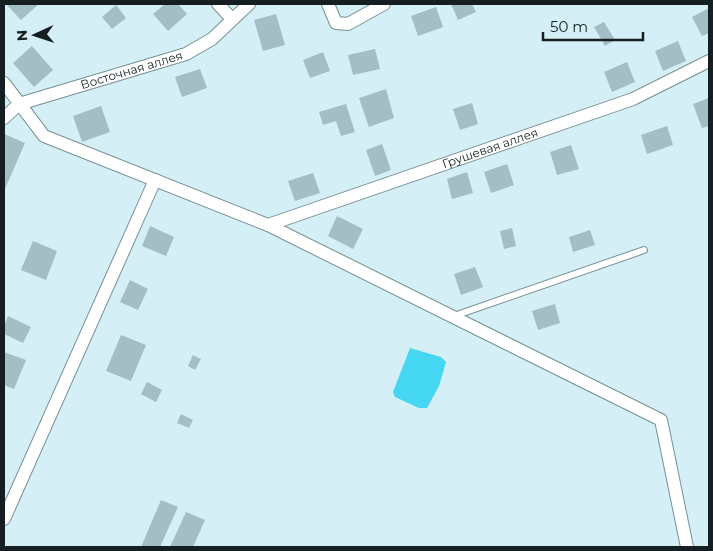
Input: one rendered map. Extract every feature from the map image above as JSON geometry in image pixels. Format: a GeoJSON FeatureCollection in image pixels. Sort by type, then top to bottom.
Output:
{"type":"FeatureCollection","features":[{"type":"Feature","properties":{"kind":"street"},"geometry":{"type":"LineString","coordinates":[[218,4],[232,19]]}},
{"type":"Feature","properties":{"kind":"street","name":"Восточная аллея"},"geometry":{"type":"LineString","coordinates":[[4,118],[19,104],[186,54],[212,39],[249,4]]}},
{"type":"Feature","properties":{"kind":"street"},"geometry":{"type":"LineString","coordinates":[[328,4],[336,23],[348,24],[384,4]]}},
{"type":"Feature","properties":{"kind":"street","name":"Грушевая аллея"},"geometry":{"type":"LineString","coordinates":[[268,225],[633,99],[709,61]]}},
{"type":"Feature","properties":{"kind":"street"},"geometry":{"type":"LineString","coordinates":[[4,83],[44,136],[268,225],[661,420],[687,547]]}},
{"type":"Feature","properties":{"kind":"street"},"geometry":{"type":"LineString","coordinates":[[4,519],[156,180]]}},
{"type":"Feature","properties":{"kind":"lane"},"geometry":{"type":"LineString","coordinates":[[453,317],[644,250]]}},
{"type":"Feature","properties":{"kind":"water"},"geometry":{"type":"Polygon","coordinates":[[[410,348],[441,357],[446,362],[439,386],[427,408],[419,408],[395,397],[393,392],[410,348]]]}},
{"type":"Feature","properties":{"kind":"building"},"geometry":{"type":"Polygon","coordinates":[[[6,4],[39,4],[21,20],[6,4]]]}},
{"type":"Feature","properties":{"kind":"building"},"geometry":{"type":"Polygon","coordinates":[[[165,4],[178,4],[187,14],[168,31],[153,14],[165,4]]]}},
{"type":"Feature","properties":{"kind":"building"},"geometry":{"type":"Polygon","coordinates":[[[451,4],[472,4],[476,12],[458,20],[451,4]]]}},
{"type":"Feature","properties":{"kind":"building"},"geometry":{"type":"Polygon","coordinates":[[[116,5],[126,18],[112,29],[102,17],[116,5]]]}},
{"type":"Feature","properties":{"kind":"building"},"geometry":{"type":"Polygon","coordinates":[[[436,7],[443,27],[418,36],[411,16],[436,7]]]}},
{"type":"Feature","properties":{"kind":"building"},"geometry":{"type":"Polygon","coordinates":[[[709,8],[709,33],[702,36],[692,17],[709,8]]]}},
{"type":"Feature","properties":{"kind":"building"},"geometry":{"type":"Polygon","coordinates":[[[276,14],[285,45],[263,51],[254,20],[276,14]]]}},
{"type":"Feature","properties":{"kind":"building"},"geometry":{"type":"Polygon","coordinates":[[[604,22],[615,40],[605,46],[594,27],[604,22]]]}},
{"type":"Feature","properties":{"kind":"building"},"geometry":{"type":"Polygon","coordinates":[[[678,41],[686,61],[663,71],[655,51],[678,41]]]}},
{"type":"Feature","properties":{"kind":"building"},"geometry":{"type":"Polygon","coordinates":[[[32,46],[53,70],[34,87],[13,63],[32,46]]]}},
{"type":"Feature","properties":{"kind":"building"},"geometry":{"type":"Polygon","coordinates":[[[375,49],[380,69],[353,75],[348,55],[375,49]]]}},
{"type":"Feature","properties":{"kind":"building"},"geometry":{"type":"Polygon","coordinates":[[[323,52],[330,71],[310,78],[303,60],[323,52]]]}},
{"type":"Feature","properties":{"kind":"building"},"geometry":{"type":"Polygon","coordinates":[[[627,62],[635,82],[612,92],[604,72],[627,62]]]}},
{"type":"Feature","properties":{"kind":"building"},"geometry":{"type":"Polygon","coordinates":[[[200,69],[207,88],[182,97],[175,77],[200,69]]]}},
{"type":"Feature","properties":{"kind":"building"},"geometry":{"type":"Polygon","coordinates":[[[386,89],[394,118],[369,127],[359,98],[386,89]]]}},
{"type":"Feature","properties":{"kind":"building"},"geometry":{"type":"Polygon","coordinates":[[[709,98],[709,126],[702,128],[693,104],[709,98]]]}},
{"type":"Feature","properties":{"kind":"building"},"geometry":{"type":"Polygon","coordinates":[[[472,103],[478,124],[460,130],[453,109],[472,103]]]}},
{"type":"Feature","properties":{"kind":"building"},"geometry":{"type":"Polygon","coordinates":[[[346,104],[355,132],[341,136],[336,121],[323,125],[319,112],[346,104]]]}},
{"type":"Feature","properties":{"kind":"building"},"geometry":{"type":"Polygon","coordinates":[[[101,106],[110,132],[82,142],[73,116],[101,106]]]}},
{"type":"Feature","properties":{"kind":"building"},"geometry":{"type":"Polygon","coordinates":[[[667,126],[673,145],[647,154],[641,135],[667,126]]]}},
{"type":"Feature","properties":{"kind":"building"},"geometry":{"type":"Polygon","coordinates":[[[4,134],[25,143],[4,191],[4,134]]]}},
{"type":"Feature","properties":{"kind":"building"},"geometry":{"type":"Polygon","coordinates":[[[382,144],[391,170],[375,176],[366,150],[382,144]]]}},
{"type":"Feature","properties":{"kind":"building"},"geometry":{"type":"Polygon","coordinates":[[[571,145],[579,169],[557,175],[550,152],[571,145]]]}},
{"type":"Feature","properties":{"kind":"building"},"geometry":{"type":"Polygon","coordinates":[[[507,164],[514,185],[491,193],[484,172],[507,164]]]}},
{"type":"Feature","properties":{"kind":"building"},"geometry":{"type":"Polygon","coordinates":[[[467,172],[473,193],[452,199],[447,179],[467,172]]]}},
{"type":"Feature","properties":{"kind":"building"},"geometry":{"type":"Polygon","coordinates":[[[313,173],[320,193],[295,201],[288,181],[313,173]]]}},
{"type":"Feature","properties":{"kind":"building"},"geometry":{"type":"Polygon","coordinates":[[[337,216],[363,229],[353,249],[328,236],[337,216]]]}},
{"type":"Feature","properties":{"kind":"building"},"geometry":{"type":"Polygon","coordinates":[[[150,226],[174,237],[166,256],[142,246],[150,226]]]}},
{"type":"Feature","properties":{"kind":"building"},"geometry":{"type":"Polygon","coordinates":[[[512,228],[516,246],[504,249],[500,231],[512,228]]]}},
{"type":"Feature","properties":{"kind":"building"},"geometry":{"type":"Polygon","coordinates":[[[590,230],[595,245],[573,252],[569,237],[590,230]]]}},
{"type":"Feature","properties":{"kind":"building"},"geometry":{"type":"Polygon","coordinates":[[[33,241],[57,251],[46,280],[21,270],[33,241]]]}},
{"type":"Feature","properties":{"kind":"building"},"geometry":{"type":"Polygon","coordinates":[[[475,267],[483,287],[461,295],[454,274],[475,267]]]}},
{"type":"Feature","properties":{"kind":"building"},"geometry":{"type":"Polygon","coordinates":[[[130,280],[148,289],[138,310],[120,302],[130,280]]]}},
{"type":"Feature","properties":{"kind":"building"},"geometry":{"type":"Polygon","coordinates":[[[555,304],[560,323],[538,330],[532,311],[555,304]]]}},
{"type":"Feature","properties":{"kind":"building"},"geometry":{"type":"Polygon","coordinates":[[[8,316],[31,327],[23,343],[4,334],[4,326],[8,316]]]}},
{"type":"Feature","properties":{"kind":"building"},"geometry":{"type":"Polygon","coordinates":[[[121,335],[146,345],[131,381],[106,371],[121,335]]]}},
{"type":"Feature","properties":{"kind":"building"},"geometry":{"type":"Polygon","coordinates":[[[4,352],[26,360],[14,389],[4,385],[4,352]]]}},
{"type":"Feature","properties":{"kind":"building"},"geometry":{"type":"Polygon","coordinates":[[[193,355],[201,359],[195,370],[188,366],[193,355]]]}},
{"type":"Feature","properties":{"kind":"building"},"geometry":{"type":"Polygon","coordinates":[[[147,382],[162,390],[156,402],[141,394],[147,382]]]}},
{"type":"Feature","properties":{"kind":"building"},"geometry":{"type":"Polygon","coordinates":[[[181,414],[193,420],[189,428],[177,423],[181,414]]]}},
{"type":"Feature","properties":{"kind":"building"},"geometry":{"type":"Polygon","coordinates":[[[161,500],[178,507],[160,547],[141,547],[161,500]]]}},
{"type":"Feature","properties":{"kind":"building"},"geometry":{"type":"Polygon","coordinates":[[[186,512],[205,520],[193,547],[170,547],[186,512]]]}}]}
